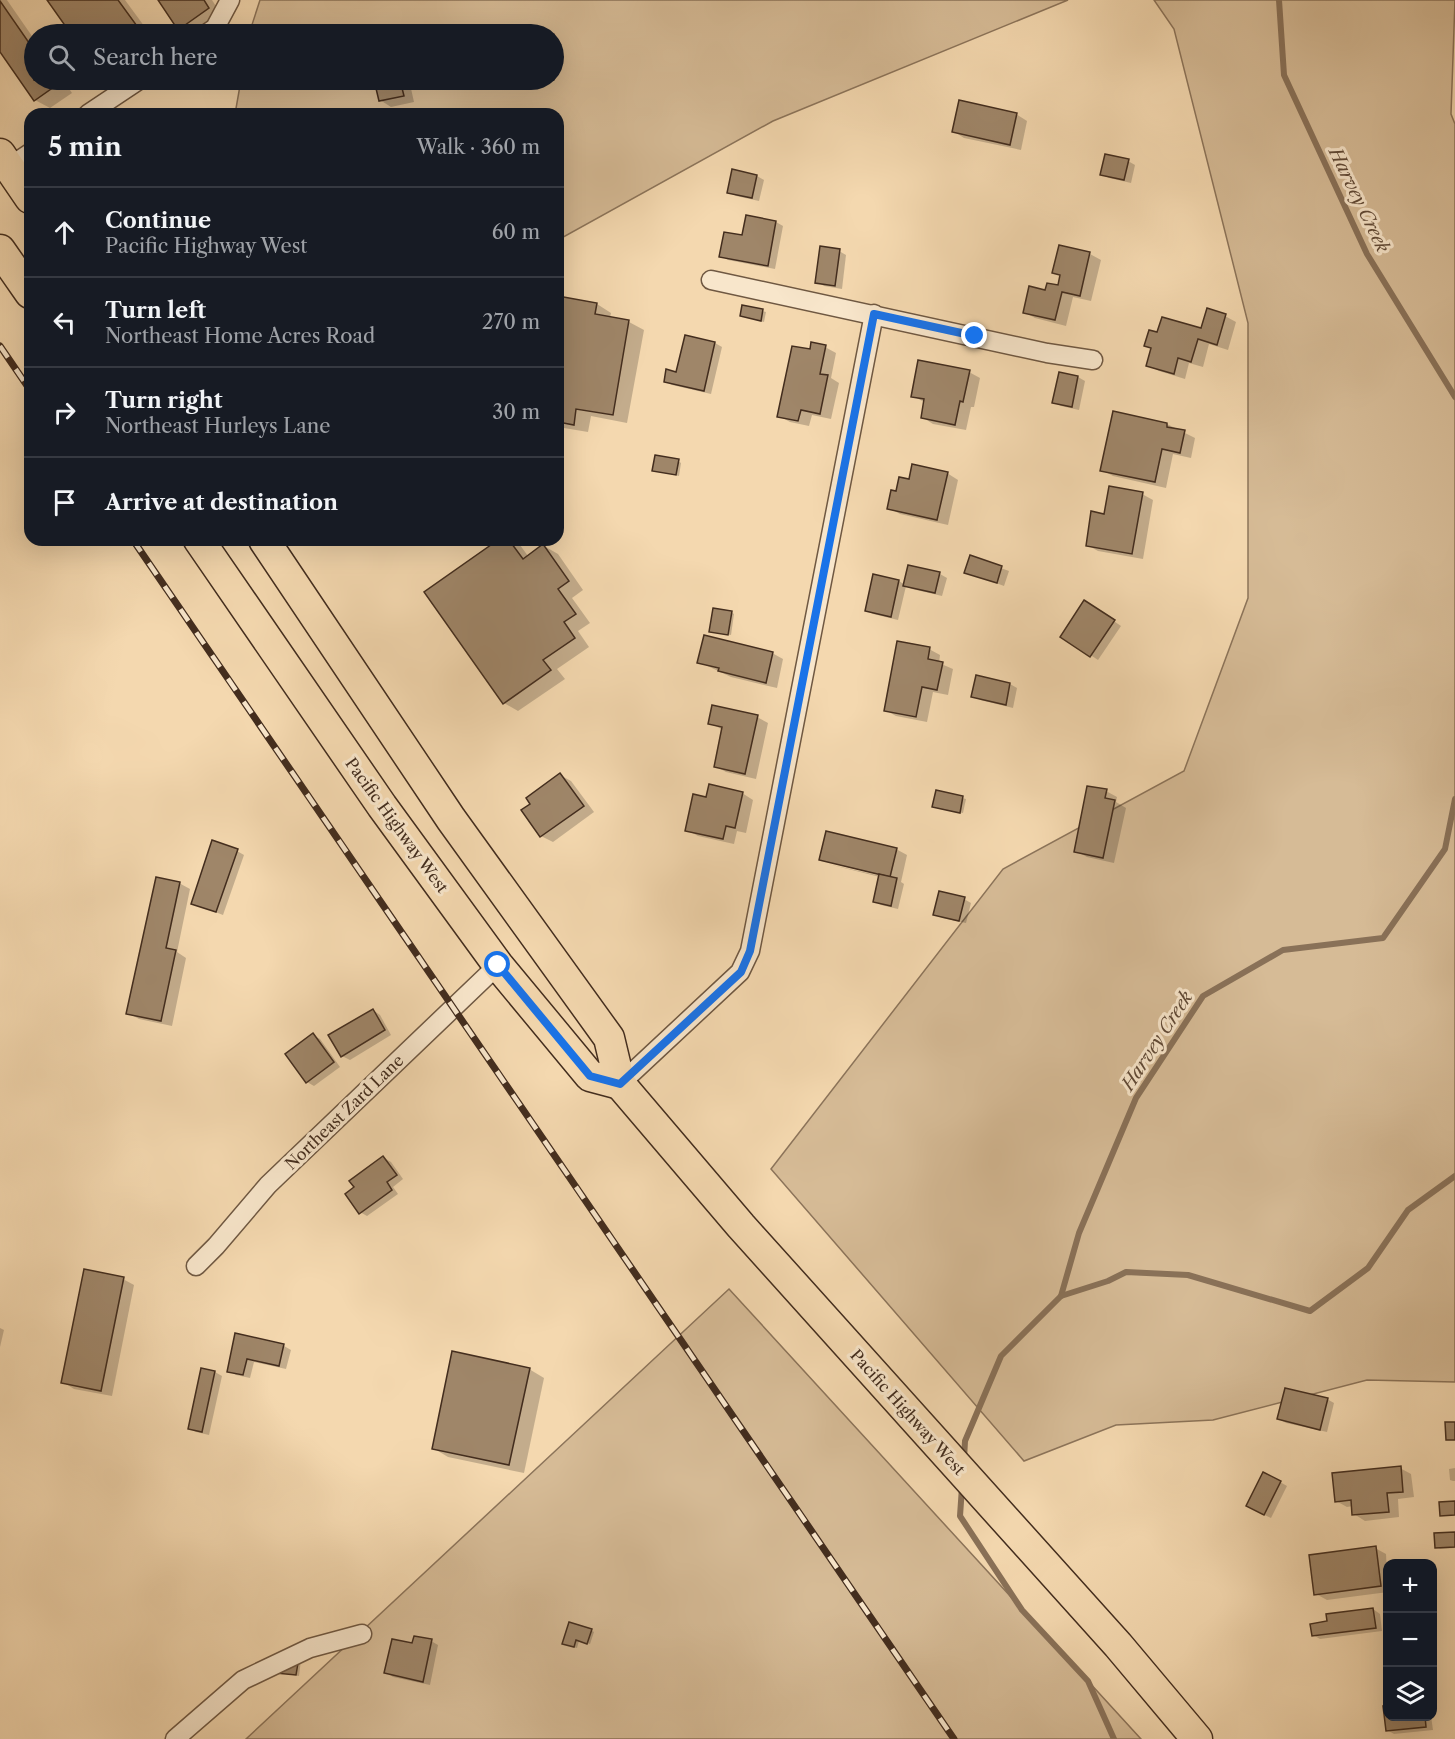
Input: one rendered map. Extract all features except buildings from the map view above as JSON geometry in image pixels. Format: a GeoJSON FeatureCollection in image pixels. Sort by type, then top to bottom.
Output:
{"type":"FeatureCollection","features":[{"type":"Feature","properties":{"kind":"main road"},"geometry":{"type":"LineString","coordinates":[[13,158],[24,184]]}},
{"type":"Feature","properties":{"kind":"main road"},"geometry":{"type":"LineString","coordinates":[[0,250],[24,284]]}},
{"type":"Feature","properties":{"kind":"main road","name":"Pacific Highway West"},"geometry":{"type":"LineString","coordinates":[[203,546],[382,806],[498,965],[590,1076],[620,1084]]}},
{"type":"Feature","properties":{"kind":"main road","name":"Pacific Highway West"},"geometry":{"type":"LineString","coordinates":[[268,546],[451,819],[609,1038],[620,1084],[741,1226],[1118,1645],[1197,1739]]}},
{"type":"Feature","properties":{"kind":"street"},"geometry":{"type":"LineString","coordinates":[[217,24],[230,0]]}},
{"type":"Feature","properties":{"kind":"street"},"geometry":{"type":"LineString","coordinates":[[97,108],[124,90]]}},
{"type":"Feature","properties":{"kind":"street"},"geometry":{"type":"LineString","coordinates":[[711,279],[1047,353],[1093,360]]}},
{"type":"Feature","properties":{"kind":"street"},"geometry":{"type":"LineString","coordinates":[[620,1084],[741,972],[750,951],[874,314]]}},
{"type":"Feature","properties":{"kind":"street","name":"Northeast Zard Lane"},"geometry":{"type":"LineString","coordinates":[[196,1266],[268,1185],[498,965]]}},
{"type":"Feature","properties":{"kind":"street"},"geometry":{"type":"LineString","coordinates":[[175,1739],[243,1680],[310,1648],[362,1634]]}},
{"type":"Feature","properties":{"kind":"shaded area"},"geometry":{"type":"Polygon","coordinates":[[[260,0],[1068,0],[773,121],[564,237],[564,108],[236,108],[239,90],[564,90],[564,24],[252,24],[260,0]]]}},
{"type":"Feature","properties":{"kind":"shaded area"},"geometry":{"type":"Polygon","coordinates":[[[1154,0],[1455,0],[1451,114],[1455,124],[1455,1382],[1367,1380],[1213,1420],[1116,1425],[1024,1461],[771,1169],[1003,869],[1184,771],[1248,598],[1248,323],[1174,29],[1154,0]]]}},
{"type":"Feature","properties":{"kind":"shaded area"},"geometry":{"type":"Polygon","coordinates":[[[729,1289],[1141,1739],[246,1739],[729,1289]]]}},
{"type":"Feature","properties":{"kind":"waterway","name":"Harvey Creek"},"geometry":{"type":"LineString","coordinates":[[1279,0],[1284,75],[1367,254],[1455,397]]}},
{"type":"Feature","properties":{"kind":"waterway","name":"Harvey Creek"},"geometry":{"type":"LineString","coordinates":[[1061,1296],[1079,1233],[1136,1098],[1203,996],[1283,950],[1383,938],[1445,849],[1455,799]]}},
{"type":"Feature","properties":{"kind":"waterway"},"geometry":{"type":"LineString","coordinates":[[964,1459],[965,1441],[1001,1356],[1061,1296],[1108,1281],[1126,1272],[1188,1275],[1310,1311],[1368,1268],[1408,1210],[1455,1176]]}},
{"type":"Feature","properties":{"kind":"waterway"},"geometry":{"type":"LineString","coordinates":[[962,1487],[960,1516],[1022,1610],[1088,1681],[1114,1739]]}},
{"type":"Feature","properties":{"kind":"railway"},"geometry":{"type":"LineString","coordinates":[[0,346],[24,381]]}},
{"type":"Feature","properties":{"kind":"railway"},"geometry":{"type":"LineString","coordinates":[[137,546],[954,1739]]}},
{"type":"Feature","properties":{"kind":"route"},"geometry":{"type":"LineString","coordinates":[[498,965],[590,1076],[620,1084],[741,972],[750,951],[874,314],[975,336]]}}]}
